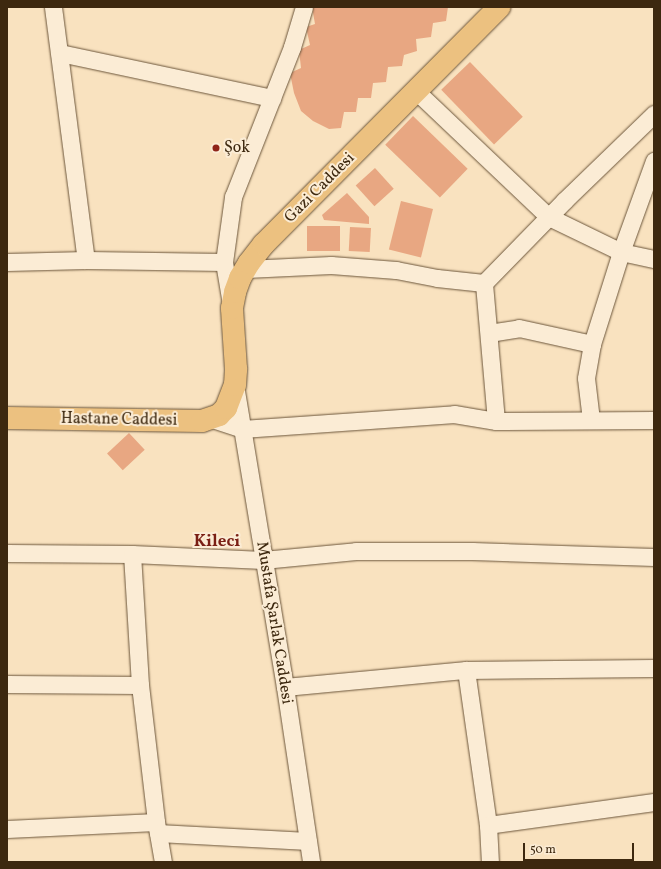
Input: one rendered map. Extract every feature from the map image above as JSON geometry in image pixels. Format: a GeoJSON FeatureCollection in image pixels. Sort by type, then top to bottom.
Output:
{"type":"FeatureCollection","features":[{"type":"Feature","properties":{"kind":"main road","name":"Gazi Caddesi"},"geometry":{"type":"LineString","coordinates":[[219,413],[235,385],[236,369],[232,308],[235,292],[246,269],[264,244],[499,7]]}},
{"type":"Feature","properties":{"kind":"main road","name":"Hastane Caddesi"},"geometry":{"type":"LineString","coordinates":[[7,418],[202,421],[219,413]]}},
{"type":"Feature","properties":{"kind":"street"},"geometry":{"type":"LineString","coordinates":[[53,7],[86,260]]}},
{"type":"Feature","properties":{"kind":"street"},"geometry":{"type":"LineString","coordinates":[[232,308],[224,262],[234,197],[292,47],[304,7]]}},
{"type":"Feature","properties":{"kind":"street"},"geometry":{"type":"LineString","coordinates":[[60,53],[272,98]]}},
{"type":"Feature","properties":{"kind":"street"},"geometry":{"type":"LineString","coordinates":[[416,91],[549,217],[621,252],[654,259]]}},
{"type":"Feature","properties":{"kind":"street"},"geometry":{"type":"LineString","coordinates":[[484,283],[654,114]]}},
{"type":"Feature","properties":{"kind":"street"},"geometry":{"type":"LineString","coordinates":[[591,420],[586,378],[592,344],[621,252],[654,161]]}},
{"type":"Feature","properties":{"kind":"street"},"geometry":{"type":"LineString","coordinates":[[7,262],[86,260],[224,262]]}},
{"type":"Feature","properties":{"kind":"street"},"geometry":{"type":"LineString","coordinates":[[246,269],[331,265],[396,270],[437,278],[484,283]]}},
{"type":"Feature","properties":{"kind":"street"},"geometry":{"type":"LineString","coordinates":[[484,283],[496,421]]}},
{"type":"Feature","properties":{"kind":"street"},"geometry":{"type":"LineString","coordinates":[[489,333],[519,328],[592,344]]}},
{"type":"Feature","properties":{"kind":"street","name":"Mustafa Şarlak Caddesi"},"geometry":{"type":"LineString","coordinates":[[235,385],[285,687],[311,862]]}},
{"type":"Feature","properties":{"kind":"street"},"geometry":{"type":"LineString","coordinates":[[219,413],[242,429],[454,414],[496,421],[654,420]]}},
{"type":"Feature","properties":{"kind":"street"},"geometry":{"type":"LineString","coordinates":[[7,553],[132,554],[263,560],[356,551],[472,551],[654,557]]}},
{"type":"Feature","properties":{"kind":"street"},"geometry":{"type":"LineString","coordinates":[[132,554],[140,685],[157,827],[163,862]]}},
{"type":"Feature","properties":{"kind":"street"},"geometry":{"type":"LineString","coordinates":[[285,687],[466,670],[654,668]]}},
{"type":"Feature","properties":{"kind":"street"},"geometry":{"type":"LineString","coordinates":[[466,670],[488,825],[490,862]]}},
{"type":"Feature","properties":{"kind":"street"},"geometry":{"type":"LineString","coordinates":[[7,684],[140,685]]}},
{"type":"Feature","properties":{"kind":"street"},"geometry":{"type":"LineString","coordinates":[[488,825],[654,802]]}},
{"type":"Feature","properties":{"kind":"street"},"geometry":{"type":"LineString","coordinates":[[7,829],[157,827],[308,841]]}},
{"type":"Feature","properties":{"kind":"building"},"geometry":{"type":"Polygon","coordinates":[[[312,7],[448,7],[446,21],[433,23],[431,37],[416,39],[417,51],[404,55],[402,66],[388,67],[386,82],[373,83],[371,98],[358,98],[356,112],[344,112],[341,128],[329,129],[313,121],[301,111],[294,93],[290,73],[301,68],[299,50],[310,45],[306,27],[315,24],[312,7]]]}},
{"type":"Feature","properties":{"kind":"building"},"geometry":{"type":"Polygon","coordinates":[[[470,62],[523,117],[494,144],[441,90],[470,62]]]}},
{"type":"Feature","properties":{"kind":"building"},"geometry":{"type":"Polygon","coordinates":[[[413,116],[468,169],[440,198],[385,145],[413,116]]]}},
{"type":"Feature","properties":{"kind":"building"},"geometry":{"type":"Polygon","coordinates":[[[375,168],[394,189],[374,206],[356,185],[375,168]]]}},
{"type":"Feature","properties":{"kind":"building"},"geometry":{"type":"Polygon","coordinates":[[[347,193],[369,217],[369,224],[324,220],[322,215],[347,193]]]}},
{"type":"Feature","properties":{"kind":"building"},"geometry":{"type":"Polygon","coordinates":[[[401,201],[433,209],[421,257],[389,250],[401,201]]]}},
{"type":"Feature","properties":{"kind":"building"},"geometry":{"type":"Polygon","coordinates":[[[307,226],[340,226],[340,251],[307,251],[307,226]]]}},
{"type":"Feature","properties":{"kind":"building"},"geometry":{"type":"Polygon","coordinates":[[[350,227],[371,228],[370,252],[349,251],[350,227]]]}},
{"type":"Feature","properties":{"kind":"building"},"geometry":{"type":"Polygon","coordinates":[[[129,433],[145,450],[123,470],[107,453],[129,433]]]}},
{"type":"Feature","properties":{"kind":"place","name":"Şok"},"geometry":{"type":"Point","coordinates":[216,148]}},
{"type":"Feature","properties":{"kind":"district","name":"Kileci"},"geometry":{"type":"Point","coordinates":[217,542]}}]}
